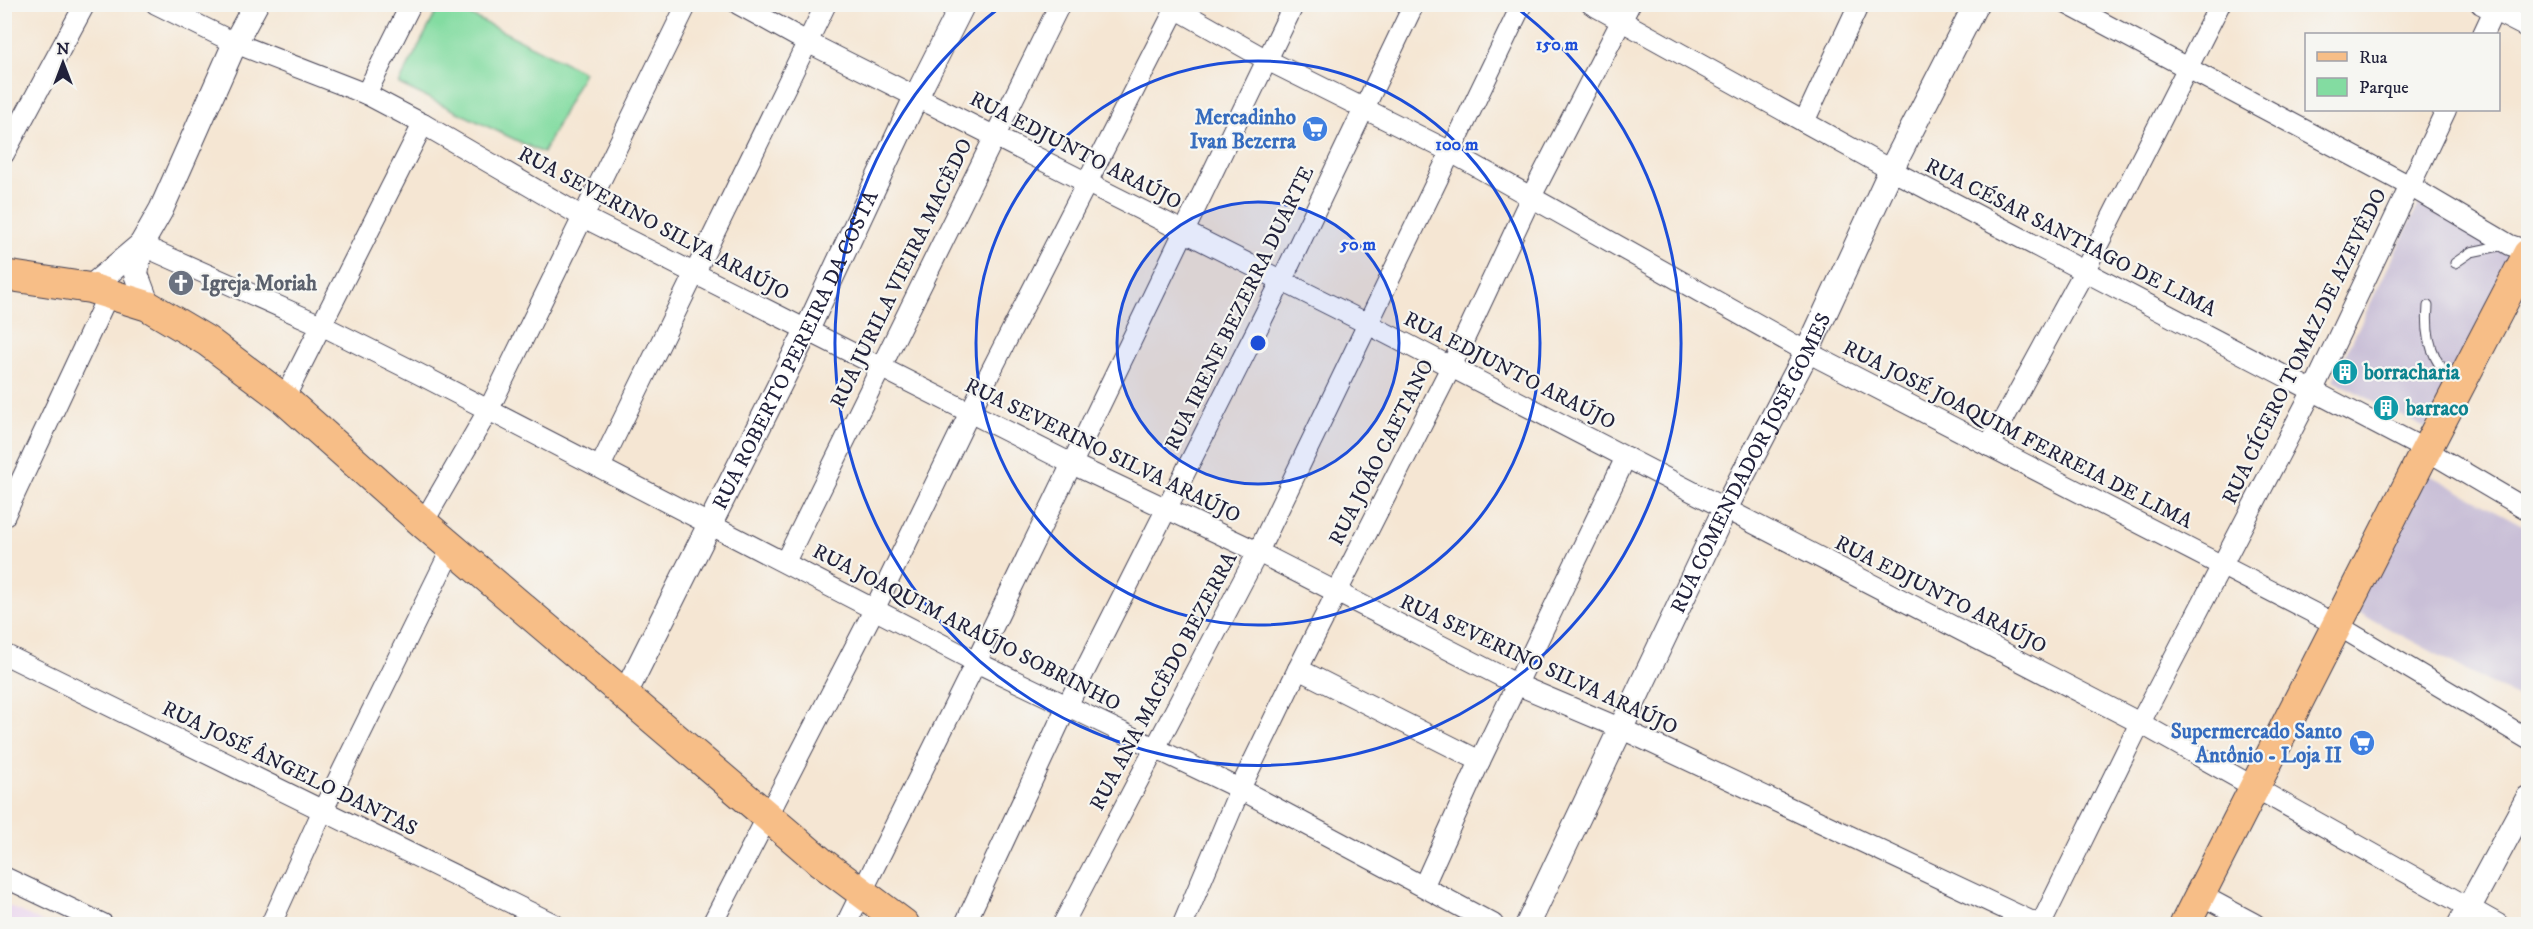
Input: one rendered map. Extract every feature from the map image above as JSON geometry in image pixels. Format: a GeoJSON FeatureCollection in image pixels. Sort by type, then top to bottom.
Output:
{"type":"FeatureCollection","features":[{"type":"Feature","properties":{"kind":"main road"},"geometry":{"type":"LineString","coordinates":[[2185,924],[2458,387],[2522,250]]}},
{"type":"Feature","properties":{"kind":"main road"},"geometry":{"type":"LineString","coordinates":[[4,275],[99,291],[148,306],[207,340],[284,399],[452,548],[861,895],[904,924]]}},
{"type":"Feature","properties":{"kind":"street"},"geometry":{"type":"LineString","coordinates":[[4,154],[85,4]]}},
{"type":"Feature","properties":{"kind":"street","name":"RUA SEVERINO SILVA ARAÚJO"},"geometry":{"type":"LineString","coordinates":[[156,4],[235,43],[366,94],[423,124],[583,217],[1072,464],[1258,552],[1518,685],[1622,729],[2039,924]]}},
{"type":"Feature","properties":{"kind":"street"},"geometry":{"type":"LineString","coordinates":[[4,517],[99,291],[141,245],[161,210],[235,43],[256,4]]}},
{"type":"Feature","properties":{"kind":"street"},"geometry":{"type":"LineString","coordinates":[[366,94],[411,4]]}},
{"type":"Feature","properties":{"kind":"street"},"geometry":{"type":"LineString","coordinates":[[423,523],[489,409],[687,4]]}},
{"type":"Feature","properties":{"kind":"street","name":"RUA EDJUNTO ARAÚJO"},"geometry":{"type":"LineString","coordinates":[[738,4],[807,42],[1366,323],[1626,457],[1724,511],[2140,723],[2254,787],[2464,916],[2498,924]]}},
{"type":"Feature","properties":{"kind":"street"},"geometry":{"type":"LineString","coordinates":[[600,467],[826,4]]}},
{"type":"Feature","properties":{"kind":"street","name":"RUA ROBERTO PEREIRA DA COSTA"},"geometry":{"type":"LineString","coordinates":[[625,694],[807,330],[916,97],[963,4]]}},
{"type":"Feature","properties":{"kind":"street","name":"RUA JURILA VIEIRA MACÊDO"},"geometry":{"type":"LineString","coordinates":[[785,562],[1060,4]]}},
{"type":"Feature","properties":{"kind":"street"},"geometry":{"type":"LineString","coordinates":[[846,924],[976,662],[1294,4]]}},
{"type":"Feature","properties":{"kind":"street","name":"RUA IRENE BEZERRA DUARTE"},"geometry":{"type":"LineString","coordinates":[[965,924],[1067,706],[1282,280],[1414,4]]}},
{"type":"Feature","properties":{"kind":"street","name":"RUA ANA MACÊDO BEZERRA"},"geometry":{"type":"LineString","coordinates":[[1063,924],[1258,552],[1366,323],[1522,4]]}},
{"type":"Feature","properties":{"kind":"street","name":"RUA CÉSAR SANTIAGO DE LIMA"},"geometry":{"type":"LineString","coordinates":[[1592,4],[1626,13],[1804,122],[1891,171],[2085,270],[2426,450],[2529,510]]}},
{"type":"Feature","properties":{"kind":"street"},"geometry":{"type":"LineString","coordinates":[[1804,122],[1859,4]]}},
{"type":"Feature","properties":{"kind":"street","name":"RUA COMENDADOR JOSÉ GOMES"},"geometry":{"type":"LineString","coordinates":[[1528,924],[1724,511],[1807,352],[1891,171],[1976,4]]}},
{"type":"Feature","properties":{"kind":"street"},"geometry":{"type":"LineString","coordinates":[[2067,4],[2408,185],[2522,250]]}},
{"type":"Feature","properties":{"kind":"street"},"geometry":{"type":"LineString","coordinates":[[1989,447],[2085,270],[2220,4]]}},
{"type":"Feature","properties":{"kind":"street"},"geometry":{"type":"LineString","coordinates":[[712,924],[876,608],[970,412],[1087,184],[1174,6]]}},
{"type":"Feature","properties":{"kind":"street","name":"RUA JOSÉ JOAQUIM FERREIA DE LIMA"},"geometry":{"type":"LineString","coordinates":[[1174,6],[1267,60],[1365,107],[1449,152],[1807,352],[2337,625],[2529,739]]}},
{"type":"Feature","properties":{"kind":"street"},"geometry":{"type":"LineString","coordinates":[[2482,33],[2490,7],[2529,28]]}},
{"type":"Feature","properties":{"kind":"street","name":"RUA JOÃO CAETANO"},"geometry":{"type":"LineString","coordinates":[[1183,924],[1240,789],[1298,669],[1451,367],[1531,197],[1626,13]]}},
{"type":"Feature","properties":{"kind":"street","name":"RUA CÍCERO TOMAZ DE AZEVÊDO"},"geometry":{"type":"LineString","coordinates":[[2039,924],[2140,723],[2313,390],[2408,185],[2445,111]]}},
{"type":"Feature","properties":{"kind":"street"},"geometry":{"type":"LineString","coordinates":[[284,399],[323,326],[423,124]]}},
{"type":"Feature","properties":{"kind":"street"},"geometry":{"type":"LineString","coordinates":[[141,245],[136,274],[148,306]]}},
{"type":"Feature","properties":{"kind":"street","name":"RUA JOAQUIM ARAÚJO SOBRINHO"},"geometry":{"type":"LineString","coordinates":[[141,245],[323,326],[489,409],[876,608],[976,662],[1240,789],[1494,924]]}},
{"type":"Feature","properties":{"kind":"street"},"geometry":{"type":"LineString","coordinates":[[1424,885],[1480,761],[1626,457]]}},
{"type":"Feature","properties":{"kind":"street"},"geometry":{"type":"LineString","coordinates":[[271,924],[322,813],[452,548]]}},
{"type":"Feature","properties":{"kind":"street","name":"RUA JOSÉ ÂNGELO DANTAS"},"geometry":{"type":"LineString","coordinates":[[4,654],[322,813],[554,924]]}},
{"type":"Feature","properties":{"kind":"street"},"geometry":{"type":"LineString","coordinates":[[1298,669],[1480,761]]}},
{"type":"Feature","properties":{"kind":"street"},"geometry":{"type":"LineString","coordinates":[[2464,916],[2529,798]]}},
{"type":"Feature","properties":{"kind":"street"},"geometry":{"type":"LineString","coordinates":[[4,877],[103,924]]}},
{"type":"Feature","properties":{"kind":"street"},"geometry":{"type":"LineString","coordinates":[[2201,895],[2255,924]]}},
{"type":"Feature","properties":{"kind":"lane"},"geometry":{"type":"LineString","coordinates":[[2455,263],[2471,252],[2490,246],[2522,250]]}},
{"type":"Feature","properties":{"kind":"lane"},"geometry":{"type":"LineString","coordinates":[[2428,306],[2428,338],[2433,354],[2440,368],[2458,387]]}},
{"type":"Feature","properties":{"kind":"shaded area"},"geometry":{"type":"Polygon","coordinates":[[[2419,204],[2516,252],[2425,428],[2333,380],[2419,204]]]}},
{"type":"Feature","properties":{"kind":"shaded area"},"geometry":{"type":"Polygon","coordinates":[[[2424,472],[2528,528],[2528,703],[2354,610],[2424,472]]]}},
{"type":"Feature","properties":{"kind":"shaded area"},"geometry":{"type":"Polygon","coordinates":[[[5,904],[47,924],[5,924],[5,904]]]}},
{"type":"Feature","properties":{"kind":"green space"},"geometry":{"type":"Polygon","coordinates":[[[440,5],[450,5],[584,72],[543,153],[399,84],[440,5]]]}},
{"type":"Feature","properties":{"kind":"place","name":"Mercadinho Ivan Bezerra"},"geometry":{"type":"Point","coordinates":[1315,129]}},
{"type":"Feature","properties":{"kind":"place","name":"Igreja Moriah"},"geometry":{"type":"Point","coordinates":[181,283]}},
{"type":"Feature","properties":{"kind":"place","name":"borracharia"},"geometry":{"type":"Point","coordinates":[2345,372]}},
{"type":"Feature","properties":{"kind":"place","name":"barraco"},"geometry":{"type":"Point","coordinates":[2386,408]}},
{"type":"Feature","properties":{"kind":"place","name":"Supermercado Santo Antônio - Loja II"},"geometry":{"type":"Point","coordinates":[2362,743]}}]}
